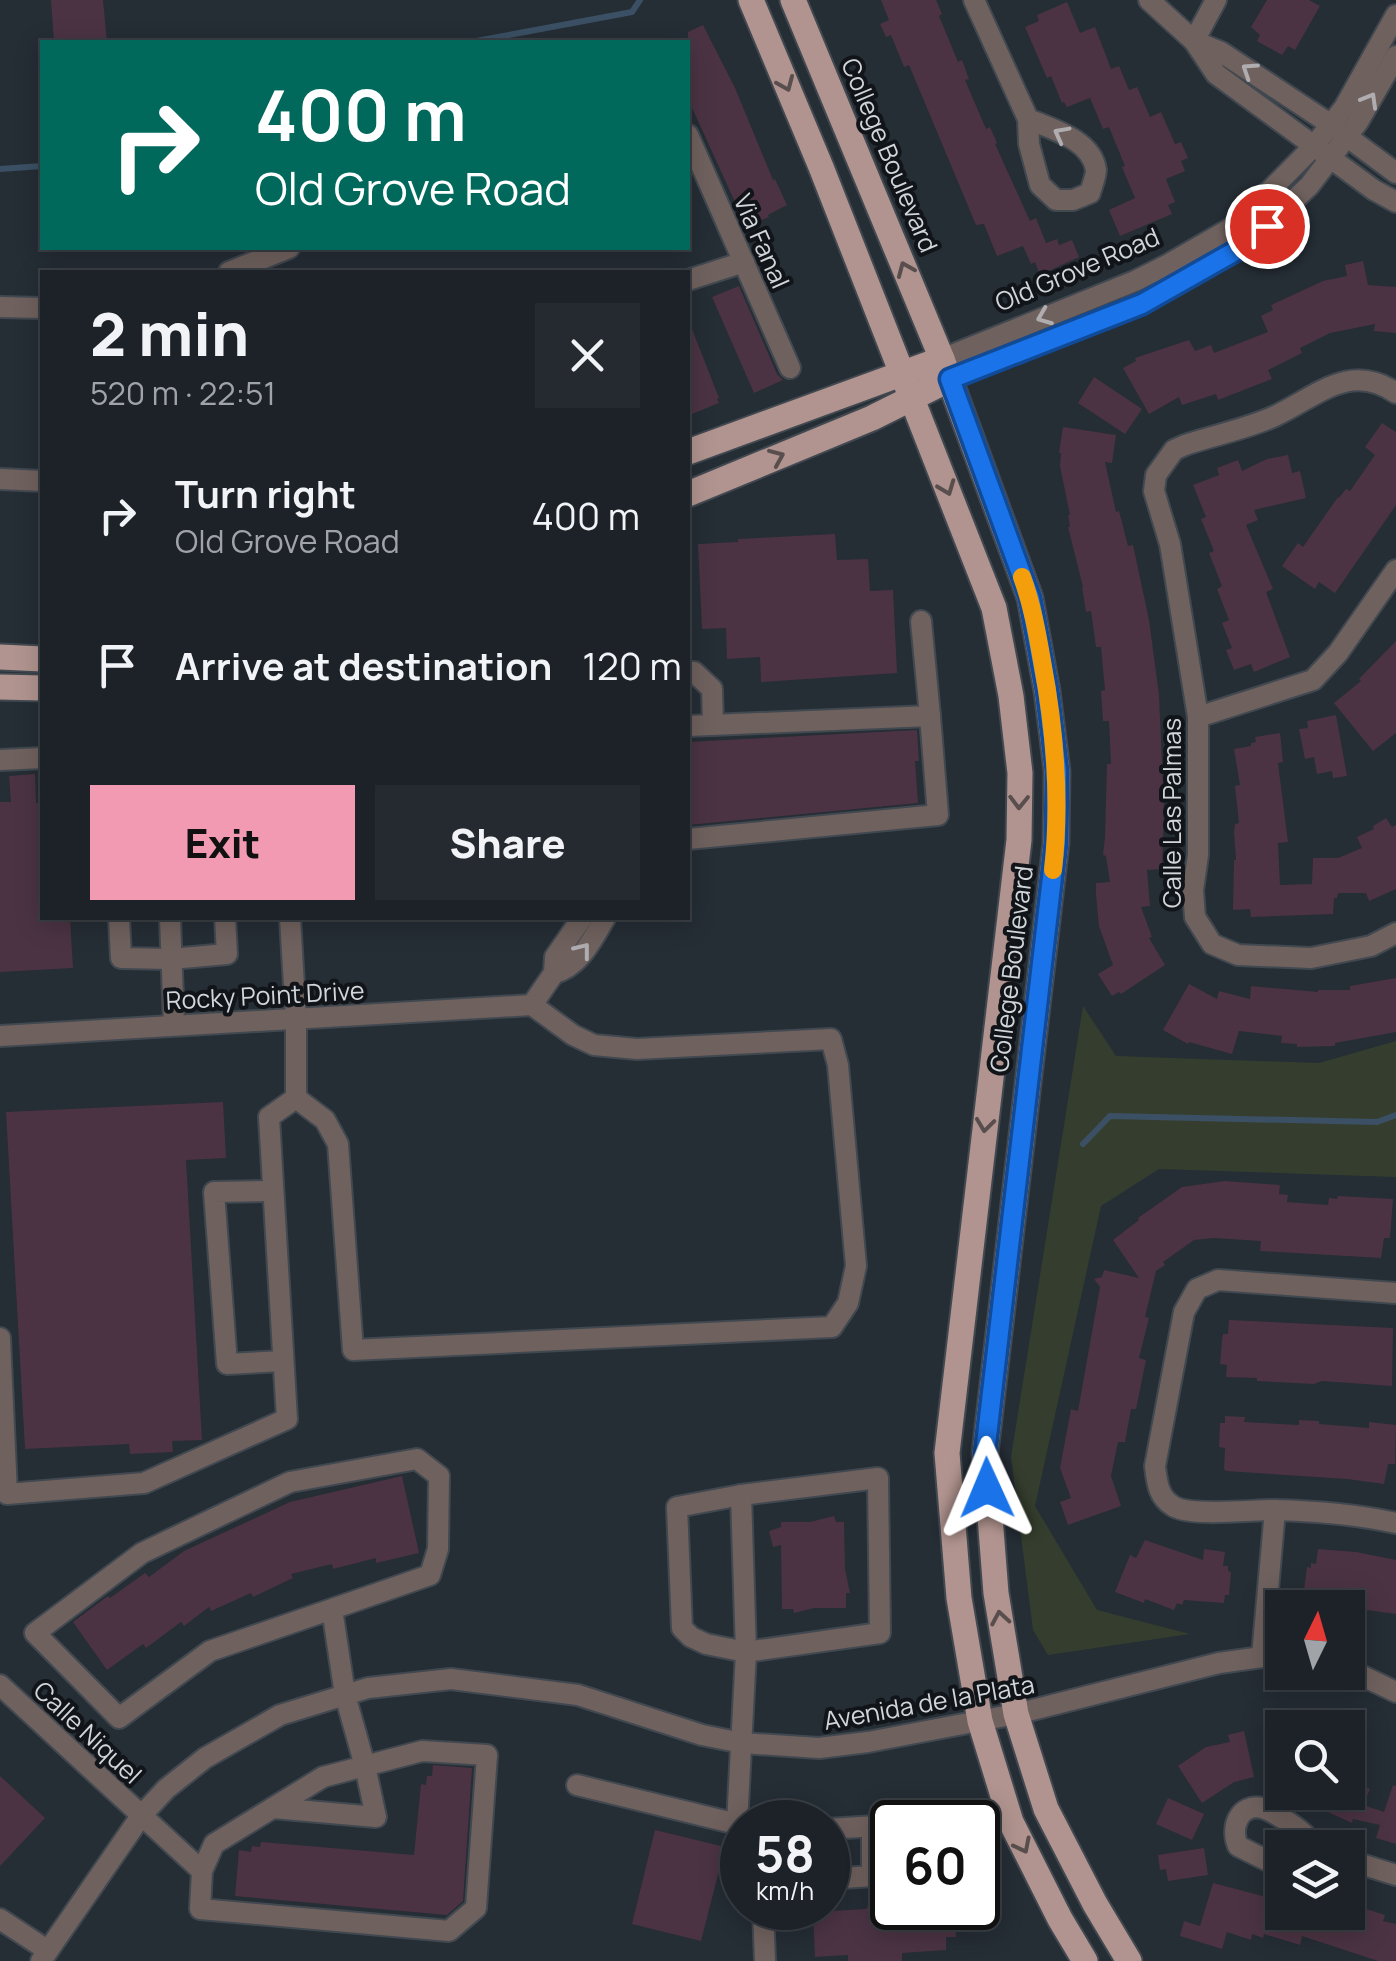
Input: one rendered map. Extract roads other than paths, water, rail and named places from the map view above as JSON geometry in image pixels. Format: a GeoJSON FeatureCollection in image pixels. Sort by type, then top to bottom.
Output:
{"type":"FeatureCollection","features":[{"type":"Feature","properties":{"kind":"main road","name":"College Boulevard"},"geometry":{"type":"LineString","coordinates":[[751,0],[994,608],[1010,696],[1020,772],[1018,840],[947,1452],[959,1598],[980,1721],[1011,1822],[1086,1961]]}},
{"type":"Feature","properties":{"kind":"main road","name":"College Boulevard"},"geometry":{"type":"LineString","coordinates":[[794,0],[946,369],[1030,598],[1047,690],[1057,771],[1056,843],[985,1453],[996,1593],[1016,1714],[1046,1809],[1094,1904],[1129,1961]]}},
{"type":"Feature","properties":{"kind":"main road","name":"Old Grove Road"},"geometry":{"type":"LineString","coordinates":[[690,451],[907,386],[946,369]]}},
{"type":"Feature","properties":{"kind":"main road","name":"Old Grove Road"},"geometry":{"type":"LineString","coordinates":[[690,493],[872,418],[907,386]]}},
{"type":"Feature","properties":{"kind":"main road"},"geometry":{"type":"LineString","coordinates":[[0,658],[40,660]]}},
{"type":"Feature","properties":{"kind":"main road"},"geometry":{"type":"LineString","coordinates":[[0,687],[40,688]]}},
{"type":"Feature","properties":{"kind":"street"},"geometry":{"type":"LineString","coordinates":[[974,0],[1028,119]]}},
{"type":"Feature","properties":{"kind":"street"},"geometry":{"type":"LineString","coordinates":[[1149,0],[1194,41],[1216,74],[1396,202]]}},
{"type":"Feature","properties":{"kind":"street"},"geometry":{"type":"LineString","coordinates":[[1194,41],[1216,0]]}},
{"type":"Feature","properties":{"kind":"street","name":"Old Grove Road"},"geometry":{"type":"LineString","coordinates":[[946,369],[1142,304],[1246,245],[1310,186],[1322,152],[1339,130],[1344,108],[1396,15]]}},
{"type":"Feature","properties":{"kind":"street"},"geometry":{"type":"LineString","coordinates":[[1194,41],[1221,52],[1396,173]]}},
{"type":"Feature","properties":{"kind":"street","name":"Old Grove Road"},"geometry":{"type":"LineString","coordinates":[[1339,130],[1358,122],[1396,56]]}},
{"type":"Feature","properties":{"kind":"street","name":"Via Fanal"},"geometry":{"type":"LineString","coordinates":[[690,140],[790,368]]}},
{"type":"Feature","properties":{"kind":"street"},"geometry":{"type":"LineString","coordinates":[[234,270],[284,250]]}},
{"type":"Feature","properties":{"kind":"street"},"geometry":{"type":"LineString","coordinates":[[690,279],[744,262]]}},
{"type":"Feature","properties":{"kind":"street"},"geometry":{"type":"LineString","coordinates":[[0,307],[40,308]]}},
{"type":"Feature","properties":{"kind":"street","name":"Calle Las Palmas"},"geometry":{"type":"LineString","coordinates":[[1396,393],[1360,379],[1335,384],[1273,417],[1185,445],[1174,450],[1156,475],[1154,492],[1170,544],[1198,717],[1194,917],[1212,944],[1238,955],[1311,958],[1371,946],[1396,933]]}},
{"type":"Feature","properties":{"kind":"street"},"geometry":{"type":"LineString","coordinates":[[0,479],[40,481]]}},
{"type":"Feature","properties":{"kind":"street"},"geometry":{"type":"LineString","coordinates":[[1198,717],[1313,680],[1338,653],[1396,570]]}},
{"type":"Feature","properties":{"kind":"street"},"geometry":{"type":"LineString","coordinates":[[690,839],[938,815],[922,621]]}},
{"type":"Feature","properties":{"kind":"street"},"geometry":{"type":"LineString","coordinates":[[690,672],[712,688],[713,725]]}},
{"type":"Feature","properties":{"kind":"street"},"geometry":{"type":"LineString","coordinates":[[690,726],[930,716]]}},
{"type":"Feature","properties":{"kind":"street"},"geometry":{"type":"LineString","coordinates":[[0,760],[40,758]]}},
{"type":"Feature","properties":{"kind":"street"},"geometry":{"type":"LineString","coordinates":[[119,920],[121,958],[172,959],[226,954],[225,920]]}},
{"type":"Feature","properties":{"kind":"street"},"geometry":{"type":"LineString","coordinates":[[170,920],[174,1025]]}},
{"type":"Feature","properties":{"kind":"street"},"geometry":{"type":"LineString","coordinates":[[290,920],[296,1098]]}},
{"type":"Feature","properties":{"kind":"street"},"geometry":{"type":"LineString","coordinates":[[296,1098],[325,1120],[338,1144],[353,1350],[832,1327],[848,1303],[856,1266],[838,1065],[831,1038],[637,1049],[594,1045],[532,1005],[554,973],[556,957],[581,920]]}},
{"type":"Feature","properties":{"kind":"street"},"geometry":{"type":"LineString","coordinates":[[554,973],[568,970],[604,920]]}},
{"type":"Feature","properties":{"kind":"street","name":"Rocky Point Drive"},"geometry":{"type":"LineString","coordinates":[[0,1036],[532,1005]]}},
{"type":"Feature","properties":{"kind":"street"},"geometry":{"type":"LineString","coordinates":[[0,1338],[8,1494],[144,1483],[287,1419],[269,1116],[296,1098]]}},
{"type":"Feature","properties":{"kind":"street"},"geometry":{"type":"LineString","coordinates":[[273,1191],[214,1192],[227,1364],[284,1361]]}},
{"type":"Feature","properties":{"kind":"street"},"geometry":{"type":"LineString","coordinates":[[1396,1292],[1218,1280],[1197,1289],[1184,1312],[1154,1466],[1158,1490],[1174,1506],[1189,1511],[1356,1514],[1396,1523]]}},
{"type":"Feature","properties":{"kind":"street"},"geometry":{"type":"LineString","coordinates":[[417,1458],[439,1476],[438,1549],[430,1575],[332,1608],[210,1651],[119,1718],[35,1633],[142,1554],[290,1482],[417,1458]]}},
{"type":"Feature","properties":{"kind":"street"},"geometry":{"type":"LineString","coordinates":[[878,1478],[880,1633],[746,1652],[691,1637],[682,1628],[677,1507],[741,1495],[878,1478]]}},
{"type":"Feature","properties":{"kind":"street"},"geometry":{"type":"LineString","coordinates":[[741,1495],[746,1652],[741,1800]]}},
{"type":"Feature","properties":{"kind":"street"},"geometry":{"type":"LineString","coordinates":[[1273,1590],[1275,1510]]}},
{"type":"Feature","properties":{"kind":"street"},"geometry":{"type":"LineString","coordinates":[[273,1808],[376,1817],[346,1695],[332,1608]]}},
{"type":"Feature","properties":{"kind":"street","name":"Avenida de la Plata"},"geometry":{"type":"LineString","coordinates":[[44,1956],[141,1816],[166,1788],[205,1758],[280,1715],[368,1688],[451,1679],[578,1696],[742,1744],[818,1748],[1016,1714],[1219,1663],[1265,1659]]}},
{"type":"Feature","properties":{"kind":"street"},"geometry":{"type":"LineString","coordinates":[[1365,1676],[1396,1692]]}},
{"type":"Feature","properties":{"kind":"street","name":"Calle Niquel"},"geometry":{"type":"LineString","coordinates":[[0,1684],[202,1871]]}},
{"type":"Feature","properties":{"kind":"street"},"geometry":{"type":"LineString","coordinates":[[422,1751],[487,1755],[476,1908],[449,1931],[200,1909],[202,1871],[214,1844],[323,1777],[365,1766],[422,1751]]}},
{"type":"Feature","properties":{"kind":"street"},"geometry":{"type":"LineString","coordinates":[[577,1785],[720,1821]]}},
{"type":"Feature","properties":{"kind":"street"},"geometry":{"type":"LineString","coordinates":[[1265,1860],[1238,1846],[1233,1834],[1244,1813],[1256,1807],[1267,1809],[1299,1830]]}},
{"type":"Feature","properties":{"kind":"street"},"geometry":{"type":"LineString","coordinates":[[1365,1865],[1396,1875]]}},
{"type":"Feature","properties":{"kind":"street"},"geometry":{"type":"LineString","coordinates":[[0,1919],[44,1956]]}},
{"type":"Feature","properties":{"kind":"street"},"geometry":{"type":"LineString","coordinates":[[764,1930],[765,1961]]}},
{"type":"Feature","properties":{"kind":"waterway"},"geometry":{"type":"LineString","coordinates":[[482,40],[632,12],[640,0]]}},
{"type":"Feature","properties":{"kind":"waterway"},"geometry":{"type":"LineString","coordinates":[[0,169],[40,166]]}},
{"type":"Feature","properties":{"kind":"waterway"},"geometry":{"type":"LineString","coordinates":[[1083,1144],[1110,1116],[1377,1122],[1396,1115]]}}]}
